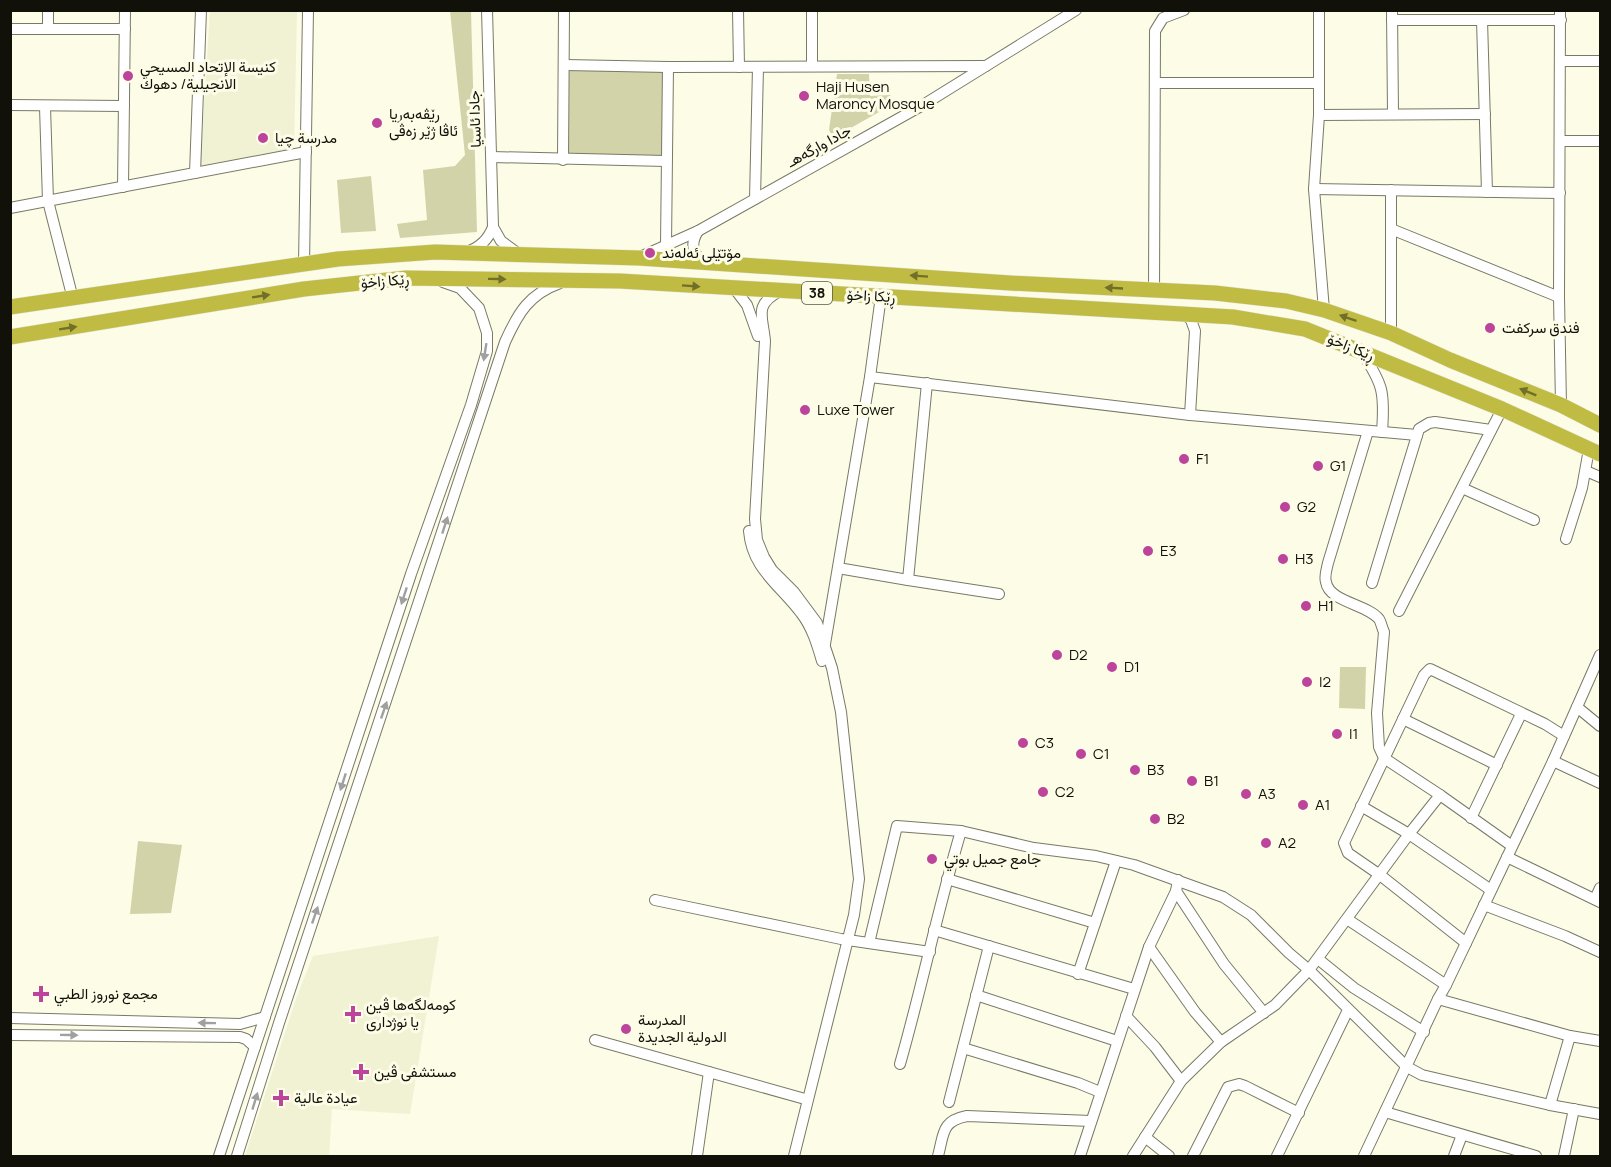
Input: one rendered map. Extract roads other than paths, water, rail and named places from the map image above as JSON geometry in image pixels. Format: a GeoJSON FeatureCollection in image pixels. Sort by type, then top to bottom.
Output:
{"type":"FeatureCollection","features":[{"type":"Feature","properties":{"kind":"highway","name":"ڕێکا زاخۆ"},"geometry":{"type":"LineString","coordinates":[[10,307],[304,264],[435,252],[639,258],[982,281],[1215,293],[1286,301],[1324,309],[1391,333],[1450,360],[1561,405],[1600,425]]}},
{"type":"Feature","properties":{"kind":"highway","name":"ڕێکا زاخۆ"},"geometry":{"type":"LineString","coordinates":[[10,337],[304,289],[406,278],[620,281],[1208,315],[1305,328],[1502,409],[1595,452]]}},
{"type":"Feature","properties":{"kind":"highway"},"geometry":{"type":"LineString","coordinates":[[946,300],[954,291],[953,284],[947,278]]}},
{"type":"Feature","properties":{"kind":"highway"},"geometry":{"type":"LineString","coordinates":[[981,302],[974,297],[973,289],[978,282],[982,281]]}},
{"type":"Feature","properties":{"kind":"street"},"geometry":{"type":"LineString","coordinates":[[48,10],[48,29]]}},
{"type":"Feature","properties":{"kind":"street"},"geometry":{"type":"LineString","coordinates":[[123,187],[125,10]]}},
{"type":"Feature","properties":{"kind":"street"},"geometry":{"type":"LineString","coordinates":[[195,173],[201,10]]}},
{"type":"Feature","properties":{"kind":"street"},"geometry":{"type":"LineString","coordinates":[[304,264],[308,10]]}},
{"type":"Feature","properties":{"kind":"street","name":"جادا ئاسيا"},"geometry":{"type":"LineString","coordinates":[[487,10],[493,227]]}},
{"type":"Feature","properties":{"kind":"street"},"geometry":{"type":"LineString","coordinates":[[563,160],[564,10]]}},
{"type":"Feature","properties":{"kind":"street"},"geometry":{"type":"LineString","coordinates":[[738,10],[739,67]]}},
{"type":"Feature","properties":{"kind":"street"},"geometry":{"type":"LineString","coordinates":[[812,10],[812,66]]}},
{"type":"Feature","properties":{"kind":"street","name":"جادا وارگه‌هـ"},"geometry":{"type":"LineString","coordinates":[[639,258],[698,231],[923,105],[1076,10]]}},
{"type":"Feature","properties":{"kind":"street"},"geometry":{"type":"LineString","coordinates":[[1154,291],[1155,31],[1163,18],[1184,10]]}},
{"type":"Feature","properties":{"kind":"street"},"geometry":{"type":"LineString","coordinates":[[1318,10],[1319,115],[1314,189],[1324,309]]}},
{"type":"Feature","properties":{"kind":"street"},"geometry":{"type":"LineString","coordinates":[[1393,114],[1392,15],[1482,20],[1560,15],[1561,405]]}},
{"type":"Feature","properties":{"kind":"street"},"geometry":{"type":"LineString","coordinates":[[1482,20],[1486,192]]}},
{"type":"Feature","properties":{"kind":"street"},"geometry":{"type":"LineString","coordinates":[[10,29],[125,29]]}},
{"type":"Feature","properties":{"kind":"street"},"geometry":{"type":"LineString","coordinates":[[1560,62],[1600,62]]}},
{"type":"Feature","properties":{"kind":"street"},"geometry":{"type":"LineString","coordinates":[[565,65],[986,66]]}},
{"type":"Feature","properties":{"kind":"street"},"geometry":{"type":"LineString","coordinates":[[666,245],[668,67]]}},
{"type":"Feature","properties":{"kind":"street"},"geometry":{"type":"LineString","coordinates":[[755,199],[758,67]]}},
{"type":"Feature","properties":{"kind":"street"},"geometry":{"type":"LineString","coordinates":[[1155,83],[1318,83]]}},
{"type":"Feature","properties":{"kind":"street"},"geometry":{"type":"LineString","coordinates":[[10,105],[124,106]]}},
{"type":"Feature","properties":{"kind":"street"},"geometry":{"type":"LineString","coordinates":[[45,107],[48,201],[73,299]]}},
{"type":"Feature","properties":{"kind":"street"},"geometry":{"type":"LineString","coordinates":[[1319,115],[1485,114]]}},
{"type":"Feature","properties":{"kind":"street"},"geometry":{"type":"LineString","coordinates":[[1560,141],[1600,141]]}},
{"type":"Feature","properties":{"kind":"street"},"geometry":{"type":"LineString","coordinates":[[10,208],[306,152]]}},
{"type":"Feature","properties":{"kind":"street"},"geometry":{"type":"LineString","coordinates":[[492,157],[666,161]]}},
{"type":"Feature","properties":{"kind":"street"},"geometry":{"type":"LineString","coordinates":[[1314,189],[1560,193]]}},
{"type":"Feature","properties":{"kind":"street"},"geometry":{"type":"LineString","coordinates":[[1390,190],[1391,333]]}},
{"type":"Feature","properties":{"kind":"street"},"geometry":{"type":"LineString","coordinates":[[462,252],[470,251],[484,242],[493,227],[507,247],[520,255]]}},
{"type":"Feature","properties":{"kind":"street"},"geometry":{"type":"LineString","coordinates":[[1391,230],[1559,297]]}},
{"type":"Feature","properties":{"kind":"street"},"geometry":{"type":"LineString","coordinates":[[698,231],[693,239],[693,249],[697,257],[705,263]]}},
{"type":"Feature","properties":{"kind":"street"},"geometry":{"type":"LineString","coordinates":[[219,1156],[413,570],[471,405],[487,351],[487,333],[479,308],[460,288],[434,279]]}},
{"type":"Feature","properties":{"kind":"street"},"geometry":{"type":"LineString","coordinates":[[237,1156],[481,412],[514,321],[527,302],[546,288],[567,280]]}},
{"type":"Feature","properties":{"kind":"street"},"geometry":{"type":"LineString","coordinates":[[734,288],[754,322],[758,346],[749,512],[750,544],[765,574],[788,597],[810,627],[818,647],[836,728],[852,883],[844,939],[817,1070],[794,1156]]}},
{"type":"Feature","properties":{"kind":"street"},"geometry":{"type":"LineString","coordinates":[[781,291],[773,295],[764,305],[760,315],[765,341],[755,508],[756,540],[772,570],[794,592],[817,623],[825,645],[841,712],[859,879],[854,915],[844,939],[805,1099],[787,1156]]}},
{"type":"Feature","properties":{"kind":"street"},"geometry":{"type":"LineString","coordinates":[[825,645],[870,377],[881,296]]}},
{"type":"Feature","properties":{"kind":"street"},"geometry":{"type":"LineString","coordinates":[[747,307],[753,301],[759,301],[764,305]]}},
{"type":"Feature","properties":{"kind":"street"},"geometry":{"type":"LineString","coordinates":[[1185,314],[1193,323],[1195,331],[1190,415]]}},
{"type":"Feature","properties":{"kind":"street"},"geometry":{"type":"LineString","coordinates":[[1195,331],[1201,320],[1208,315]]}},
{"type":"Feature","properties":{"kind":"street"},"geometry":{"type":"LineString","coordinates":[[1361,351],[1377,376],[1384,401],[1382,432]]}},
{"type":"Feature","properties":{"kind":"street"},"geometry":{"type":"LineString","coordinates":[[870,377],[1190,415],[1417,435]]}},
{"type":"Feature","properties":{"kind":"street"},"geometry":{"type":"LineString","coordinates":[[909,580],[927,383]]}},
{"type":"Feature","properties":{"kind":"street"},"geometry":{"type":"LineString","coordinates":[[471,405],[481,412]]}},
{"type":"Feature","properties":{"kind":"street"},"geometry":{"type":"LineString","coordinates":[[1399,612],[1502,409]]}},
{"type":"Feature","properties":{"kind":"street"},"geometry":{"type":"LineString","coordinates":[[1372,583],[1417,435],[1424,425],[1429,423],[1491,430]]}},
{"type":"Feature","properties":{"kind":"street"},"geometry":{"type":"LineString","coordinates":[[1368,431],[1328,563],[1325,580],[1329,589],[1338,597],[1373,614],[1380,620],[1384,632],[1377,713],[1379,747],[1384,758],[1512,846]]}},
{"type":"Feature","properties":{"kind":"street"},"geometry":{"type":"LineString","coordinates":[[1566,539],[1578,506],[1586,471],[1595,452]]}},
{"type":"Feature","properties":{"kind":"street"},"geometry":{"type":"LineString","coordinates":[[1586,471],[1600,477]]}},
{"type":"Feature","properties":{"kind":"street"},"geometry":{"type":"LineString","coordinates":[[1462,488],[1534,520]]}},
{"type":"Feature","properties":{"kind":"street"},"geometry":{"type":"LineString","coordinates":[[838,568],[999,594]]}},
{"type":"Feature","properties":{"kind":"street"},"geometry":{"type":"LineString","coordinates":[[413,570],[428,578]]}},
{"type":"Feature","properties":{"kind":"street"},"geometry":{"type":"LineString","coordinates":[[1364,1156],[1553,761],[1600,655]]}},
{"type":"Feature","properties":{"kind":"street"},"geometry":{"type":"LineString","coordinates":[[1466,943],[1344,848],[1344,843],[1361,806],[1424,675],[1430,669],[1545,724],[1564,736]]}},
{"type":"Feature","properties":{"kind":"street"},"geometry":{"type":"LineString","coordinates":[[1577,707],[1600,726]]}},
{"type":"Feature","properties":{"kind":"street"},"geometry":{"type":"LineString","coordinates":[[1471,818],[1521,714]]}},
{"type":"Feature","properties":{"kind":"street"},"geometry":{"type":"LineString","coordinates":[[1403,719],[1497,765]]}},
{"type":"Feature","properties":{"kind":"street"},"geometry":{"type":"LineString","coordinates":[[360,729],[376,734]]}},
{"type":"Feature","properties":{"kind":"street"},"geometry":{"type":"LineString","coordinates":[[1553,761],[1600,783]]}},
{"type":"Feature","properties":{"kind":"street"},"geometry":{"type":"LineString","coordinates":[[1133,1156],[1181,1081],[1221,1042],[1275,1005],[1309,970],[1408,834],[1440,795]]}},
{"type":"Feature","properties":{"kind":"street"},"geometry":{"type":"LineString","coordinates":[[1361,806],[1408,834],[1491,890]]}},
{"type":"Feature","properties":{"kind":"street"},"geometry":{"type":"LineString","coordinates":[[334,809],[349,814]]}},
{"type":"Feature","properties":{"kind":"street"},"geometry":{"type":"LineString","coordinates":[[869,943],[897,826],[961,831],[1034,848],[1134,865],[1177,885],[1222,897],[1251,915],[1407,1067],[1422,1075],[1550,1105],[1600,1114]]}},
{"type":"Feature","properties":{"kind":"street"},"geometry":{"type":"LineString","coordinates":[[900,1064],[961,831]]}},
{"type":"Feature","properties":{"kind":"street"},"geometry":{"type":"LineString","coordinates":[[1507,857],[1598,901],[1600,888]]}},
{"type":"Feature","properties":{"kind":"street"},"geometry":{"type":"LineString","coordinates":[[1078,974],[1116,861]]}},
{"type":"Feature","properties":{"kind":"street"},"geometry":{"type":"LineString","coordinates":[[947,879],[1095,923]]}},
{"type":"Feature","properties":{"kind":"street"},"geometry":{"type":"LineString","coordinates":[[1080,1156],[1149,947],[1177,885]]}},
{"type":"Feature","properties":{"kind":"street"},"geometry":{"type":"LineString","coordinates":[[1177,885],[1224,964],[1264,1013]]}},
{"type":"Feature","properties":{"kind":"street"},"geometry":{"type":"LineString","coordinates":[[655,900],[844,939],[930,952]]}},
{"type":"Feature","properties":{"kind":"street"},"geometry":{"type":"LineString","coordinates":[[1484,905],[1600,952]]}},
{"type":"Feature","properties":{"kind":"street"},"geometry":{"type":"LineString","coordinates":[[1347,920],[1446,985]]}},
{"type":"Feature","properties":{"kind":"street"},"geometry":{"type":"LineString","coordinates":[[934,930],[1134,989]]}},
{"type":"Feature","properties":{"kind":"street"},"geometry":{"type":"LineString","coordinates":[[949,1102],[989,946]]}},
{"type":"Feature","properties":{"kind":"street"},"geometry":{"type":"LineString","coordinates":[[1149,947],[1195,1012],[1221,1042]]}},
{"type":"Feature","properties":{"kind":"street"},"geometry":{"type":"LineString","coordinates":[[1318,959],[1354,988],[1424,1032]]}},
{"type":"Feature","properties":{"kind":"street"},"geometry":{"type":"LineString","coordinates":[[282,968],[296,974]]}},
{"type":"Feature","properties":{"kind":"street"},"geometry":{"type":"LineString","coordinates":[[976,995],[1117,1041]]}},
{"type":"Feature","properties":{"kind":"street"},"geometry":{"type":"LineString","coordinates":[[1438,999],[1570,1036],[1600,1041]]}},
{"type":"Feature","properties":{"kind":"street"},"geometry":{"type":"LineString","coordinates":[[1277,1156],[1348,1010]]}},
{"type":"Feature","properties":{"kind":"street"},"geometry":{"type":"LineString","coordinates":[[1126,1016],[1155,1047],[1181,1081]]}},
{"type":"Feature","properties":{"kind":"street"},"geometry":{"type":"LineString","coordinates":[[10,1018],[240,1024],[265,1017]]}},
{"type":"Feature","properties":{"kind":"street"},"geometry":{"type":"LineString","coordinates":[[240,1024],[243,1030],[240,1037]]}},
{"type":"Feature","properties":{"kind":"street"},"geometry":{"type":"LineString","coordinates":[[10,1035],[240,1037],[255,1047]]}},
{"type":"Feature","properties":{"kind":"street"},"geometry":{"type":"LineString","coordinates":[[1550,1105],[1570,1036]]}},
{"type":"Feature","properties":{"kind":"street"},"geometry":{"type":"LineString","coordinates":[[595,1040],[805,1099]]}},
{"type":"Feature","properties":{"kind":"street"},"geometry":{"type":"LineString","coordinates":[[963,1048],[1078,1083],[1100,1092]]}},
{"type":"Feature","properties":{"kind":"street"},"geometry":{"type":"LineString","coordinates":[[697,1156],[709,1072]]}},
{"type":"Feature","properties":{"kind":"street"},"geometry":{"type":"LineString","coordinates":[[1193,1156],[1228,1087],[1245,1086],[1299,1113]]}},
{"type":"Feature","properties":{"kind":"street"},"geometry":{"type":"LineString","coordinates":[[1563,1156],[1574,1109]]}},
{"type":"Feature","properties":{"kind":"street"},"geometry":{"type":"LineString","coordinates":[[1385,1112],[1461,1135],[1500,1152],[1536,1156]]}},
{"type":"Feature","properties":{"kind":"street"},"geometry":{"type":"LineString","coordinates":[[939,1156],[945,1126],[953,1119],[978,1116],[1091,1121]]}},
{"type":"Feature","properties":{"kind":"street"},"geometry":{"type":"LineString","coordinates":[[1454,1156],[1461,1135]]}},
{"type":"Feature","properties":{"kind":"street"},"geometry":{"type":"LineString","coordinates":[[1145,1137],[1169,1156]]}},
{"type":"Feature","properties":{"kind":"place","name":"كنيسة الإتحاد المسيحي الانجيلية/ دهوك"},"geometry":{"type":"Point","coordinates":[128,76]}},
{"type":"Feature","properties":{"kind":"place","name":"Haji Husen Maroncy Mosque"},"geometry":{"type":"Point","coordinates":[804,96]}},
{"type":"Feature","properties":{"kind":"place","name":"رێڤەبەریا ئاڤا ژێر زەڤی"},"geometry":{"type":"Point","coordinates":[377,123]}},
{"type":"Feature","properties":{"kind":"place","name":"مدرسة چيا"},"geometry":{"type":"Point","coordinates":[263,138]}},
{"type":"Feature","properties":{"kind":"place","name":"مۆتێلی ئەلەند"},"geometry":{"type":"Point","coordinates":[650,253]}},
{"type":"Feature","properties":{"kind":"place","name":"فندق سركفت"},"geometry":{"type":"Point","coordinates":[1490,328]}},
{"type":"Feature","properties":{"kind":"place","name":"Luxe Tower"},"geometry":{"type":"Point","coordinates":[805,410]}},
{"type":"Feature","properties":{"kind":"place","name":"F1"},"geometry":{"type":"Point","coordinates":[1184,459]}},
{"type":"Feature","properties":{"kind":"place","name":"G1"},"geometry":{"type":"Point","coordinates":[1318,466]}},
{"type":"Feature","properties":{"kind":"place","name":"G2"},"geometry":{"type":"Point","coordinates":[1285,507]}},
{"type":"Feature","properties":{"kind":"place","name":"E3"},"geometry":{"type":"Point","coordinates":[1148,551]}},
{"type":"Feature","properties":{"kind":"place","name":"H3"},"geometry":{"type":"Point","coordinates":[1283,559]}},
{"type":"Feature","properties":{"kind":"place","name":"H1"},"geometry":{"type":"Point","coordinates":[1306,606]}},
{"type":"Feature","properties":{"kind":"place","name":"D2"},"geometry":{"type":"Point","coordinates":[1057,655]}},
{"type":"Feature","properties":{"kind":"place","name":"D1"},"geometry":{"type":"Point","coordinates":[1112,667]}},
{"type":"Feature","properties":{"kind":"place","name":"I2"},"geometry":{"type":"Point","coordinates":[1307,682]}},
{"type":"Feature","properties":{"kind":"place","name":"I1"},"geometry":{"type":"Point","coordinates":[1337,734]}},
{"type":"Feature","properties":{"kind":"place","name":"C3"},"geometry":{"type":"Point","coordinates":[1023,743]}},
{"type":"Feature","properties":{"kind":"place","name":"C1"},"geometry":{"type":"Point","coordinates":[1081,754]}},
{"type":"Feature","properties":{"kind":"place","name":"B3"},"geometry":{"type":"Point","coordinates":[1135,770]}},
{"type":"Feature","properties":{"kind":"place","name":"B1"},"geometry":{"type":"Point","coordinates":[1192,781]}},
{"type":"Feature","properties":{"kind":"place","name":"C2"},"geometry":{"type":"Point","coordinates":[1043,792]}},
{"type":"Feature","properties":{"kind":"place","name":"A3"},"geometry":{"type":"Point","coordinates":[1246,794]}},
{"type":"Feature","properties":{"kind":"place","name":"A1"},"geometry":{"type":"Point","coordinates":[1303,805]}},
{"type":"Feature","properties":{"kind":"place","name":"B2"},"geometry":{"type":"Point","coordinates":[1155,819]}},
{"type":"Feature","properties":{"kind":"place","name":"A2"},"geometry":{"type":"Point","coordinates":[1266,843]}},
{"type":"Feature","properties":{"kind":"place","name":"جامع جميل بوتي"},"geometry":{"type":"Point","coordinates":[932,859]}},
{"type":"Feature","properties":{"kind":"place","name":"مجمع نوروز الطبي"},"geometry":{"type":"Point","coordinates":[41,994]}},
{"type":"Feature","properties":{"kind":"place","name":"کومەلگەها ڤین یا نوژداری"},"geometry":{"type":"Point","coordinates":[353,1014]}},
{"type":"Feature","properties":{"kind":"place","name":"المدرسة الدولية الجديدة"},"geometry":{"type":"Point","coordinates":[626,1029]}},
{"type":"Feature","properties":{"kind":"place","name":"مستشفى ڤين"},"geometry":{"type":"Point","coordinates":[361,1072]}},
{"type":"Feature","properties":{"kind":"place","name":"عيادة عالية"},"geometry":{"type":"Point","coordinates":[281,1098]}}]}
